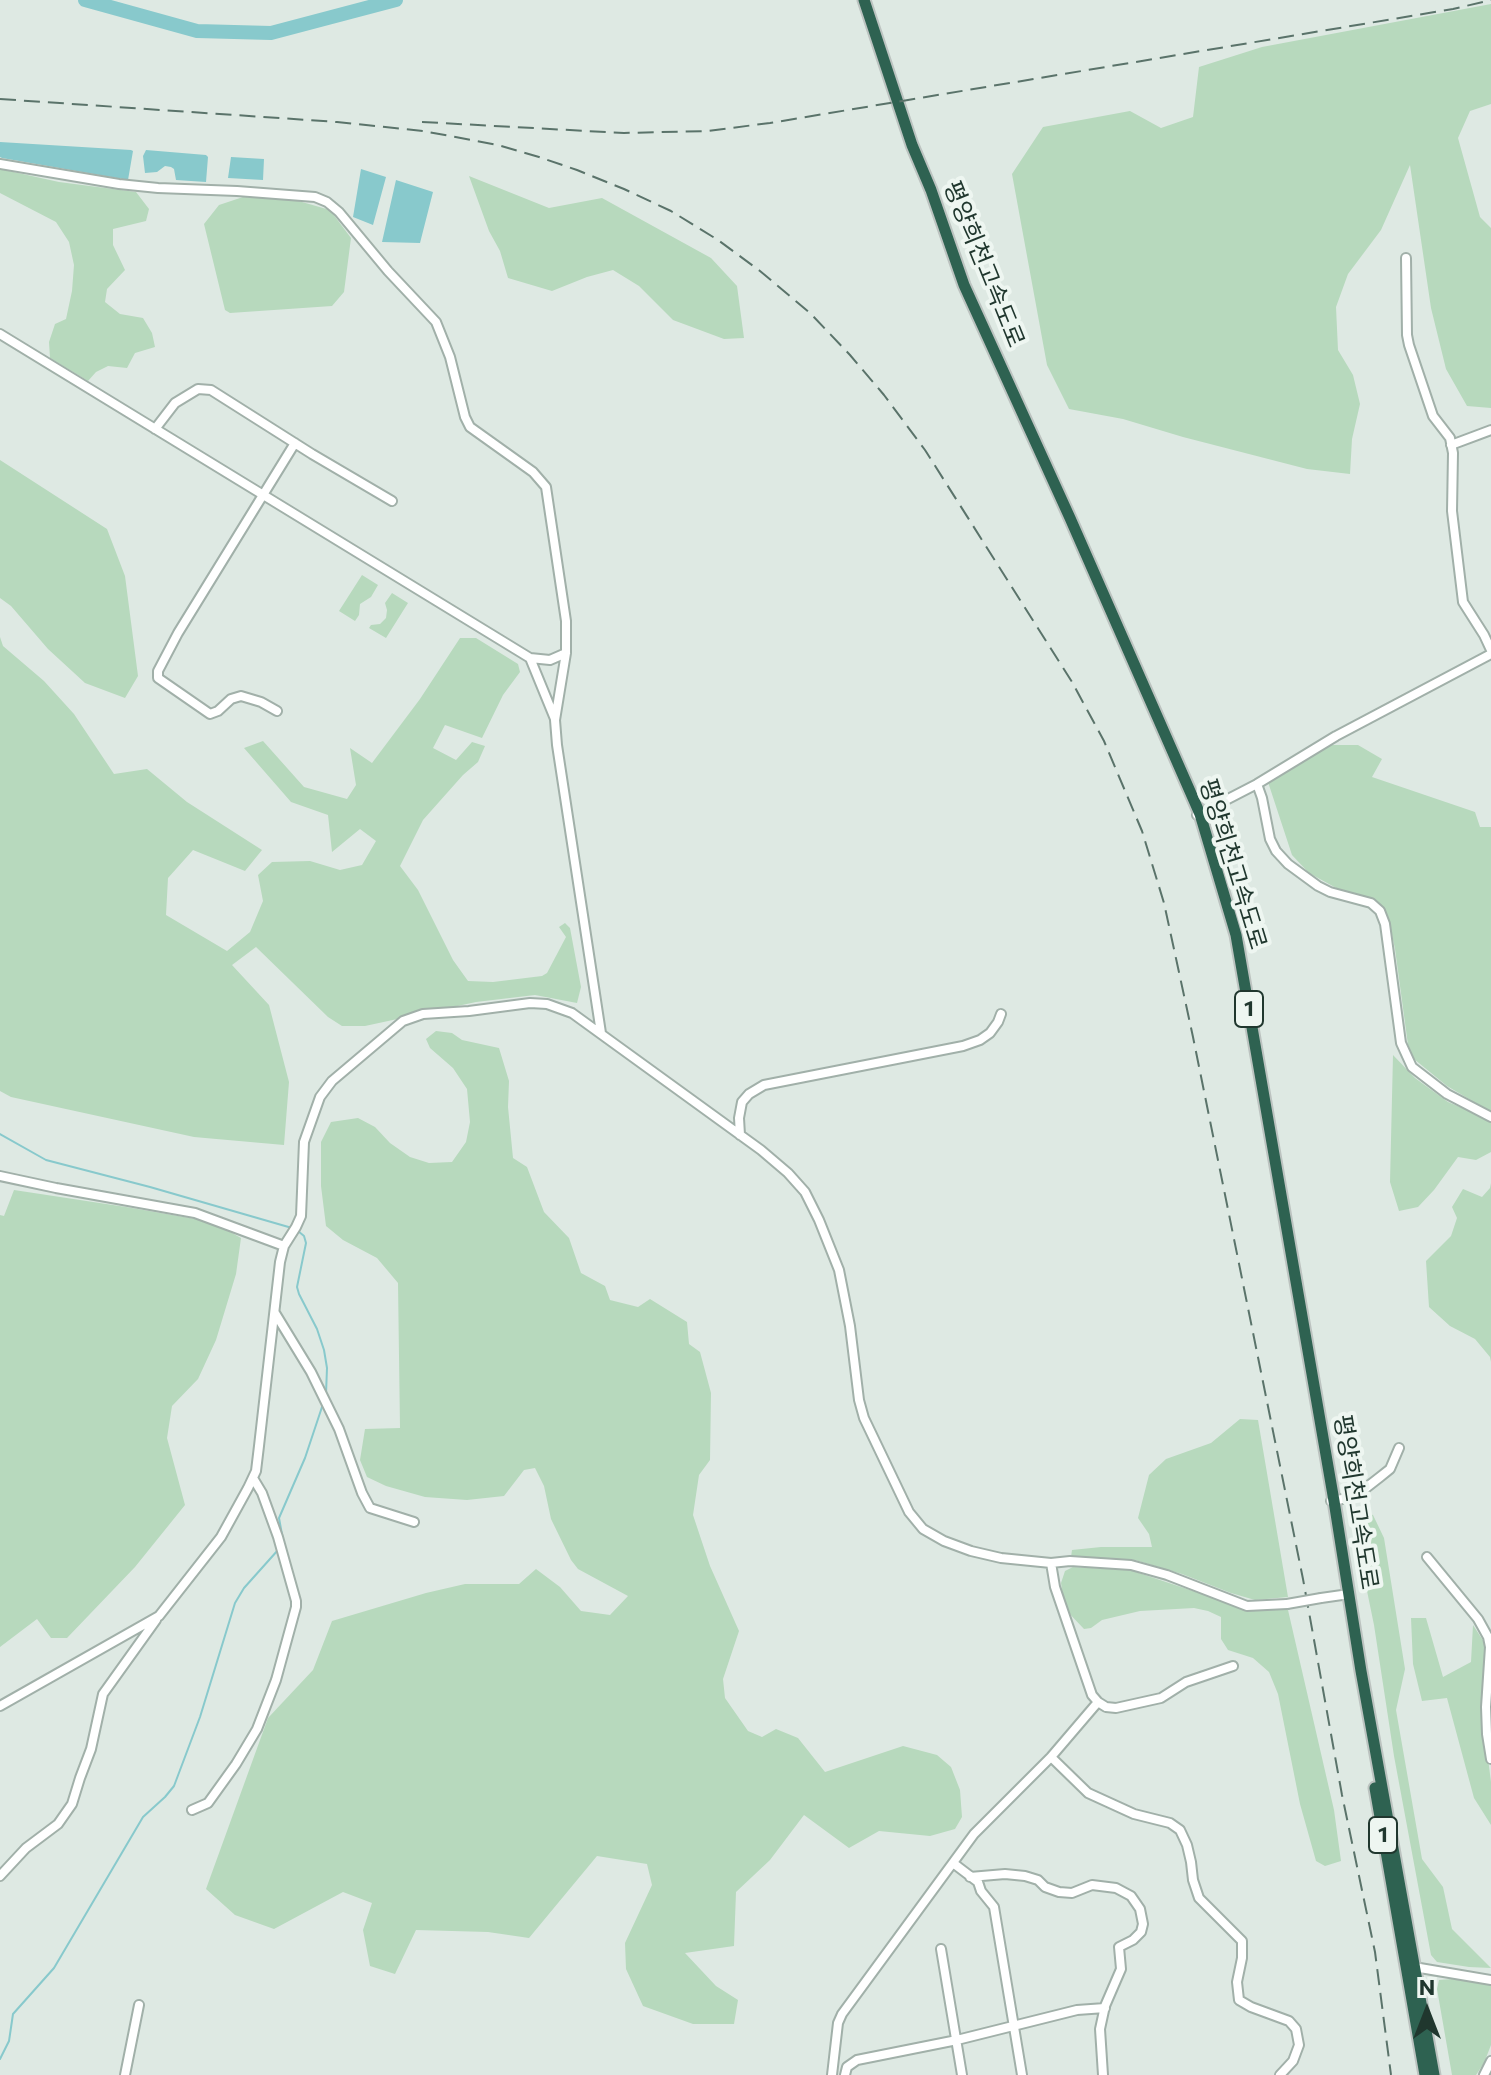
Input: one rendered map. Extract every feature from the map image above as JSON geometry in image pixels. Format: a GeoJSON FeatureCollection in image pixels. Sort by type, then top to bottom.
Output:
{"type":"FeatureCollection","features":[{"type":"Feature","properties":{"kind":"highway","name":"평양희천고속도로"},"geometry":{"type":"LineString","coordinates":[[862,0],[899,122],[959,286],[1198,815],[1221,896],[1240,974],[1332,1501],[1377,1801],[1425,2075]]}},
{"type":"Feature","properties":{"kind":"highway","name":"평양희천고속도로"},"geometry":{"type":"LineString","coordinates":[[1347,1594],[1434,2075]]}},
{"type":"Feature","properties":{"kind":"street"},"geometry":{"type":"LineString","coordinates":[[0,164],[119,184],[315,197],[339,212],[436,322],[450,357],[470,427],[533,472],[546,487],[566,621],[566,653],[555,720],[557,745],[601,1033]]}},
{"type":"Feature","properties":{"kind":"street"},"geometry":{"type":"LineString","coordinates":[[1198,815],[1491,652],[1463,602],[1452,511],[1450,438],[1433,416],[1409,345],[1406,258]]}},
{"type":"Feature","properties":{"kind":"street"},"geometry":{"type":"LineString","coordinates":[[0,334],[530,658],[550,660],[566,653]]}},
{"type":"Feature","properties":{"kind":"street"},"geometry":{"type":"LineString","coordinates":[[155,429],[175,403],[190,393],[211,390],[392,501]]}},
{"type":"Feature","properties":{"kind":"street"},"geometry":{"type":"LineString","coordinates":[[1451,445],[1491,430]]}},
{"type":"Feature","properties":{"kind":"street"},"geometry":{"type":"LineString","coordinates":[[277,711],[241,696],[231,699],[210,714],[158,678],[158,671],[261,494],[295,443]]}},
{"type":"Feature","properties":{"kind":"street"},"geometry":{"type":"LineString","coordinates":[[530,658],[555,720]]}},
{"type":"Feature","properties":{"kind":"street"},"geometry":{"type":"LineString","coordinates":[[1257,784],[1270,839],[1288,864],[1318,886],[1371,903],[1380,911],[1385,924],[1401,1043],[1412,1067],[1447,1094],[1491,1117]]}},
{"type":"Feature","properties":{"kind":"street"},"geometry":{"type":"LineString","coordinates":[[0,1876],[26,1848],[58,1824],[72,1804],[91,1749],[103,1694],[221,1537],[253,1478],[280,1262],[284,1246],[301,1216],[304,1142],[320,1097],[332,1081],[403,1021],[423,1014],[530,1003],[547,1004],[572,1013],[788,1173],[805,1192],[839,1270],[864,1418],[909,1512],[923,1529],[944,1541],[1001,1558],[1131,1565],[1167,1575],[1247,1606],[1287,1604],[1347,1594]]}},
{"type":"Feature","properties":{"kind":"street"},"geometry":{"type":"LineString","coordinates":[[740,1135],[742,1102],[764,1085],[963,1046],[990,1033],[1001,1014]]}},
{"type":"Feature","properties":{"kind":"street"},"geometry":{"type":"LineString","coordinates":[[0,1176],[195,1213],[284,1246]]}},
{"type":"Feature","properties":{"kind":"street"},"geometry":{"type":"LineString","coordinates":[[275,1312],[311,1372],[339,1429],[370,1508],[414,1522]]}},
{"type":"Feature","properties":{"kind":"street"},"geometry":{"type":"LineString","coordinates":[[1332,1501],[1348,1498],[1380,1477],[1390,1469],[1399,1448]]}},
{"type":"Feature","properties":{"kind":"street"},"geometry":{"type":"LineString","coordinates":[[192,1810],[208,1803],[257,1729],[276,1680],[296,1607],[278,1537],[262,1493],[253,1478]]}},
{"type":"Feature","properties":{"kind":"street"},"geometry":{"type":"LineString","coordinates":[[1427,1557],[1478,1619],[1488,1637],[1486,1707],[1491,1759]]}},
{"type":"Feature","properties":{"kind":"street"},"geometry":{"type":"LineString","coordinates":[[1051,1563],[1055,1587],[1092,1695],[1106,1707],[1116,1708],[1161,1698],[1186,1682],[1233,1666]]}},
{"type":"Feature","properties":{"kind":"street"},"geometry":{"type":"LineString","coordinates":[[0,1706],[159,1616]]}},
{"type":"Feature","properties":{"kind":"street"},"geometry":{"type":"LineString","coordinates":[[832,2075],[838,2023],[842,2014],[974,1834],[1051,1757],[1098,1702]]}},
{"type":"Feature","properties":{"kind":"street"},"geometry":{"type":"LineString","coordinates":[[1051,1757],[1088,1793],[1134,1814],[1170,1823],[1180,1830],[1187,1845],[1199,1898],[1242,1941],[1237,1982],[1239,2000],[1289,2021],[1296,2029],[1299,2045],[1293,2061],[1280,2075]]}},
{"type":"Feature","properties":{"kind":"street"},"geometry":{"type":"LineString","coordinates":[[953,1863],[978,1882],[994,1907],[1022,2075]]}},
{"type":"Feature","properties":{"kind":"street"},"geometry":{"type":"LineString","coordinates":[[970,1877],[1015,1875],[1038,1880],[1045,1887],[1059,1892],[1072,1893],[1092,1885],[1116,1888],[1131,1896],[1140,1909],[1141,1932],[1119,1947],[1121,1969],[1100,2029],[1103,2075]]}},
{"type":"Feature","properties":{"kind":"street"},"geometry":{"type":"LineString","coordinates":[[941,1949],[962,2075]]}},
{"type":"Feature","properties":{"kind":"street"},"geometry":{"type":"LineString","coordinates":[[1414,1967],[1491,1980]]}},
{"type":"Feature","properties":{"kind":"street"},"geometry":{"type":"LineString","coordinates":[[125,2075],[139,2005]]}},
{"type":"Feature","properties":{"kind":"street"},"geometry":{"type":"LineString","coordinates":[[845,2075],[847,2067],[857,2060],[957,2040],[1077,2010],[1105,2008]]}},
{"type":"Feature","properties":{"kind":"street"},"geometry":{"type":"LineString","coordinates":[[1484,2075],[1491,2061]]}},
{"type":"Feature","properties":{"kind":"green space"},"geometry":{"type":"Polygon","coordinates":[[[1491,4],[1491,104],[1470,111],[1458,138],[1480,217],[1491,228],[1491,408],[1467,406],[1446,369],[1431,308],[1410,165],[1381,230],[1348,274],[1336,307],[1338,350],[1353,375],[1360,404],[1352,439],[1350,474],[1307,469],[1123,419],[1069,409],[1047,365],[1012,174],[1043,127],[1130,111],[1161,128],[1193,117],[1199,67],[1262,47],[1491,4]]]}},
{"type":"Feature","properties":{"kind":"green space"},"geometry":{"type":"Polygon","coordinates":[[[0,169],[59,182],[136,192],[149,209],[146,221],[113,229],[113,245],[125,270],[107,289],[105,302],[120,314],[143,318],[152,333],[155,347],[135,353],[127,368],[108,366],[88,381],[50,358],[49,342],[55,324],[66,319],[72,291],[74,265],[69,242],[56,222],[0,193],[0,169]]]}},
{"type":"Feature","properties":{"kind":"green space"},"geometry":{"type":"Polygon","coordinates":[[[469,176],[549,208],[602,198],[711,258],[737,286],[744,338],[724,339],[673,320],[639,286],[613,270],[552,291],[508,278],[469,176]]]}},
{"type":"Feature","properties":{"kind":"green space"},"geometry":{"type":"Polygon","coordinates":[[[243,197],[295,200],[330,210],[351,238],[344,292],[332,306],[230,313],[225,310],[204,224],[219,205],[243,197]]]}},
{"type":"Feature","properties":{"kind":"green space"},"geometry":{"type":"Polygon","coordinates":[[[0,460],[107,529],[125,576],[138,676],[125,698],[85,683],[0,598],[0,460]]]}},
{"type":"Feature","properties":{"kind":"green space"},"geometry":{"type":"Polygon","coordinates":[[[362,575],[378,585],[371,597],[360,604],[355,621],[339,611],[362,575]]]}},
{"type":"Feature","properties":{"kind":"green space"},"geometry":{"type":"Polygon","coordinates":[[[392,593],[408,603],[386,638],[369,628],[386,618],[385,603],[392,593]]]}},
{"type":"Feature","properties":{"kind":"green space"},"geometry":{"type":"Polygon","coordinates":[[[0,637],[3,646],[44,681],[74,714],[114,774],[147,769],[187,802],[262,850],[245,871],[193,850],[168,878],[166,915],[227,951],[250,932],[263,901],[258,875],[272,862],[310,861],[340,870],[362,865],[376,841],[360,829],[332,852],[328,815],[291,802],[244,748],[263,741],[304,787],[347,799],[356,785],[350,748],[372,763],[420,699],[460,638],[476,638],[518,664],[520,672],[503,695],[482,738],[445,725],[433,748],[456,760],[472,742],[485,746],[478,762],[423,820],[400,866],[418,890],[453,960],[468,981],[493,982],[542,976],[547,973],[566,937],[559,927],[565,923],[570,928],[581,987],[577,1003],[535,995],[476,1002],[365,1026],[342,1026],[328,1017],[256,947],[232,965],[269,1005],[289,1082],[284,1145],[194,1137],[11,1097],[0,1091],[0,637]]]}},
{"type":"Feature","properties":{"kind":"green space"},"geometry":{"type":"Polygon","coordinates":[[[1331,745],[1358,745],[1382,759],[1372,777],[1475,812],[1480,827],[1491,827],[1491,1112],[1447,1086],[1414,1059],[1408,1045],[1389,920],[1382,906],[1372,898],[1338,889],[1309,873],[1292,855],[1268,782],[1331,745]]]}},
{"type":"Feature","properties":{"kind":"green space"},"geometry":{"type":"Polygon","coordinates":[[[436,1031],[499,1048],[509,1081],[513,1158],[527,1167],[544,1212],[569,1238],[581,1273],[605,1286],[610,1300],[638,1307],[650,1299],[687,1322],[689,1344],[700,1352],[711,1393],[710,1460],[699,1475],[693,1515],[710,1566],[739,1631],[723,1679],[725,1698],[748,1731],[762,1737],[776,1729],[798,1738],[825,1772],[903,1746],[937,1755],[951,1767],[960,1790],[962,1817],[955,1829],[930,1836],[879,1831],[849,1848],[804,1815],[770,1860],[736,1892],[734,1946],[685,1953],[716,1986],[738,2000],[734,2024],[693,2024],[643,2006],[626,1969],[625,1943],[652,1885],[647,1864],[597,1856],[529,1938],[488,1932],[416,1930],[395,1974],[370,1966],[363,1930],[372,1903],[343,1892],[274,1929],[235,1915],[206,1889],[268,1718],[313,1670],[332,1621],[465,1584],[519,1584],[536,1569],[560,1587],[581,1611],[610,1615],[628,1596],[578,1569],[571,1560],[551,1519],[544,1486],[535,1468],[524,1470],[504,1496],[467,1500],[425,1497],[386,1486],[367,1477],[360,1460],[365,1429],[400,1428],[398,1283],[377,1258],[343,1240],[326,1226],[321,1186],[321,1142],[331,1122],[358,1118],[375,1127],[410,1157],[429,1163],[452,1162],[466,1142],[470,1122],[467,1089],[453,1068],[430,1048],[426,1039],[436,1031]]]}},
{"type":"Feature","properties":{"kind":"green space"},"geometry":{"type":"Polygon","coordinates":[[[1393,1055],[1415,1078],[1448,1102],[1491,1120],[1491,1152],[1476,1160],[1458,1157],[1418,1207],[1399,1211],[1390,1182],[1393,1055]]]}},
{"type":"Feature","properties":{"kind":"green space"},"geometry":{"type":"Polygon","coordinates":[[[1491,1183],[1491,1362],[1475,1339],[1450,1326],[1429,1307],[1426,1261],[1451,1236],[1457,1218],[1452,1207],[1463,1189],[1482,1197],[1491,1183]]]}},
{"type":"Feature","properties":{"kind":"green space"},"geometry":{"type":"Polygon","coordinates":[[[14,1190],[213,1222],[241,1238],[236,1274],[216,1340],[198,1379],[172,1406],[167,1438],[185,1505],[135,1567],[67,1638],[51,1638],[37,1619],[0,1647],[0,1215],[4,1216],[14,1190]]]}},
{"type":"Feature","properties":{"kind":"green space"},"geometry":{"type":"Polygon","coordinates":[[[1240,1419],[1258,1420],[1288,1597],[1255,1600],[1135,1560],[1071,1557],[1072,1550],[1152,1547],[1149,1534],[1138,1518],[1149,1475],[1166,1459],[1211,1443],[1240,1419]]]}},
{"type":"Feature","properties":{"kind":"green space"},"geometry":{"type":"Polygon","coordinates":[[[1350,1508],[1373,1515],[1384,1538],[1405,1669],[1396,1710],[1422,1859],[1443,1887],[1452,1929],[1491,1968],[1437,1962],[1431,1955],[1394,1756],[1374,1625],[1350,1508]]]}},
{"type":"Feature","properties":{"kind":"green space"},"geometry":{"type":"Polygon","coordinates":[[[1073,1567],[1130,1570],[1241,1607],[1288,1610],[1334,1810],[1341,1861],[1325,1866],[1316,1861],[1300,1804],[1278,1694],[1269,1672],[1253,1658],[1228,1650],[1221,1639],[1221,1617],[1194,1608],[1140,1611],[1102,1620],[1084,1629],[1065,1609],[1061,1583],[1065,1571],[1073,1567]]]}},
{"type":"Feature","properties":{"kind":"green space"},"geometry":{"type":"Polygon","coordinates":[[[1411,1618],[1426,1618],[1443,1677],[1471,1662],[1473,1625],[1486,1645],[1484,1727],[1491,1782],[1491,1825],[1474,1798],[1447,1698],[1422,1701],[1413,1664],[1411,1618]]]}},
{"type":"Feature","properties":{"kind":"green space"},"geometry":{"type":"Polygon","coordinates":[[[1439,1980],[1491,1985],[1491,2045],[1476,2075],[1452,2075],[1437,1989],[1439,1980]]]}},
{"type":"Feature","properties":{"kind":"water"},"geometry":{"type":"Polygon","coordinates":[[[0,142],[131,150],[128,180],[2,158],[0,142]]]}},
{"type":"Feature","properties":{"kind":"water"},"geometry":{"type":"Polygon","coordinates":[[[146,150],[206,155],[206,182],[176,180],[174,169],[165,166],[157,172],[145,173],[143,156],[146,150]]]}},
{"type":"Feature","properties":{"kind":"water"},"geometry":{"type":"Polygon","coordinates":[[[231,157],[264,159],[263,180],[228,178],[231,157]]]}},
{"type":"Feature","properties":{"kind":"water"},"geometry":{"type":"Polygon","coordinates":[[[361,169],[386,177],[373,225],[353,217],[361,169]]]}},
{"type":"Feature","properties":{"kind":"water"},"geometry":{"type":"Polygon","coordinates":[[[396,180],[433,192],[420,243],[382,242],[396,180]]]}},
{"type":"Feature","properties":{"kind":"waterway"},"geometry":{"type":"LineString","coordinates":[[85,0],[197,31],[271,33],[396,0]]}},
{"type":"Feature","properties":{"kind":"waterway"},"geometry":{"type":"LineString","coordinates":[[0,1134],[46,1160],[292,1228]]}},
{"type":"Feature","properties":{"kind":"waterway"},"geometry":{"type":"LineString","coordinates":[[298,1231],[306,1243],[297,1287],[324,1350],[326,1394]]}},
{"type":"Feature","properties":{"kind":"waterway"},"geometry":{"type":"LineString","coordinates":[[283,1540],[279,1518],[305,1458],[323,1404]]}},
{"type":"Feature","properties":{"kind":"waterway"},"geometry":{"type":"LineString","coordinates":[[0,2059],[9,2041],[13,2014],[54,1968],[143,1817],[174,1786],[200,1717],[235,1603],[244,1588],[278,1550]]}},
{"type":"Feature","properties":{"kind":"railway"},"geometry":{"type":"LineString","coordinates":[[422,122],[624,133],[707,131],[1453,9],[1491,0]]}},
{"type":"Feature","properties":{"kind":"railway"},"geometry":{"type":"LineString","coordinates":[[0,99],[337,122],[423,131],[498,145],[577,170],[671,211],[760,271],[810,313],[850,355],[925,450],[1072,682],[1104,741],[1142,831],[1164,903],[1303,1579],[1342,1795],[1375,1952],[1391,2075]]}}]}
